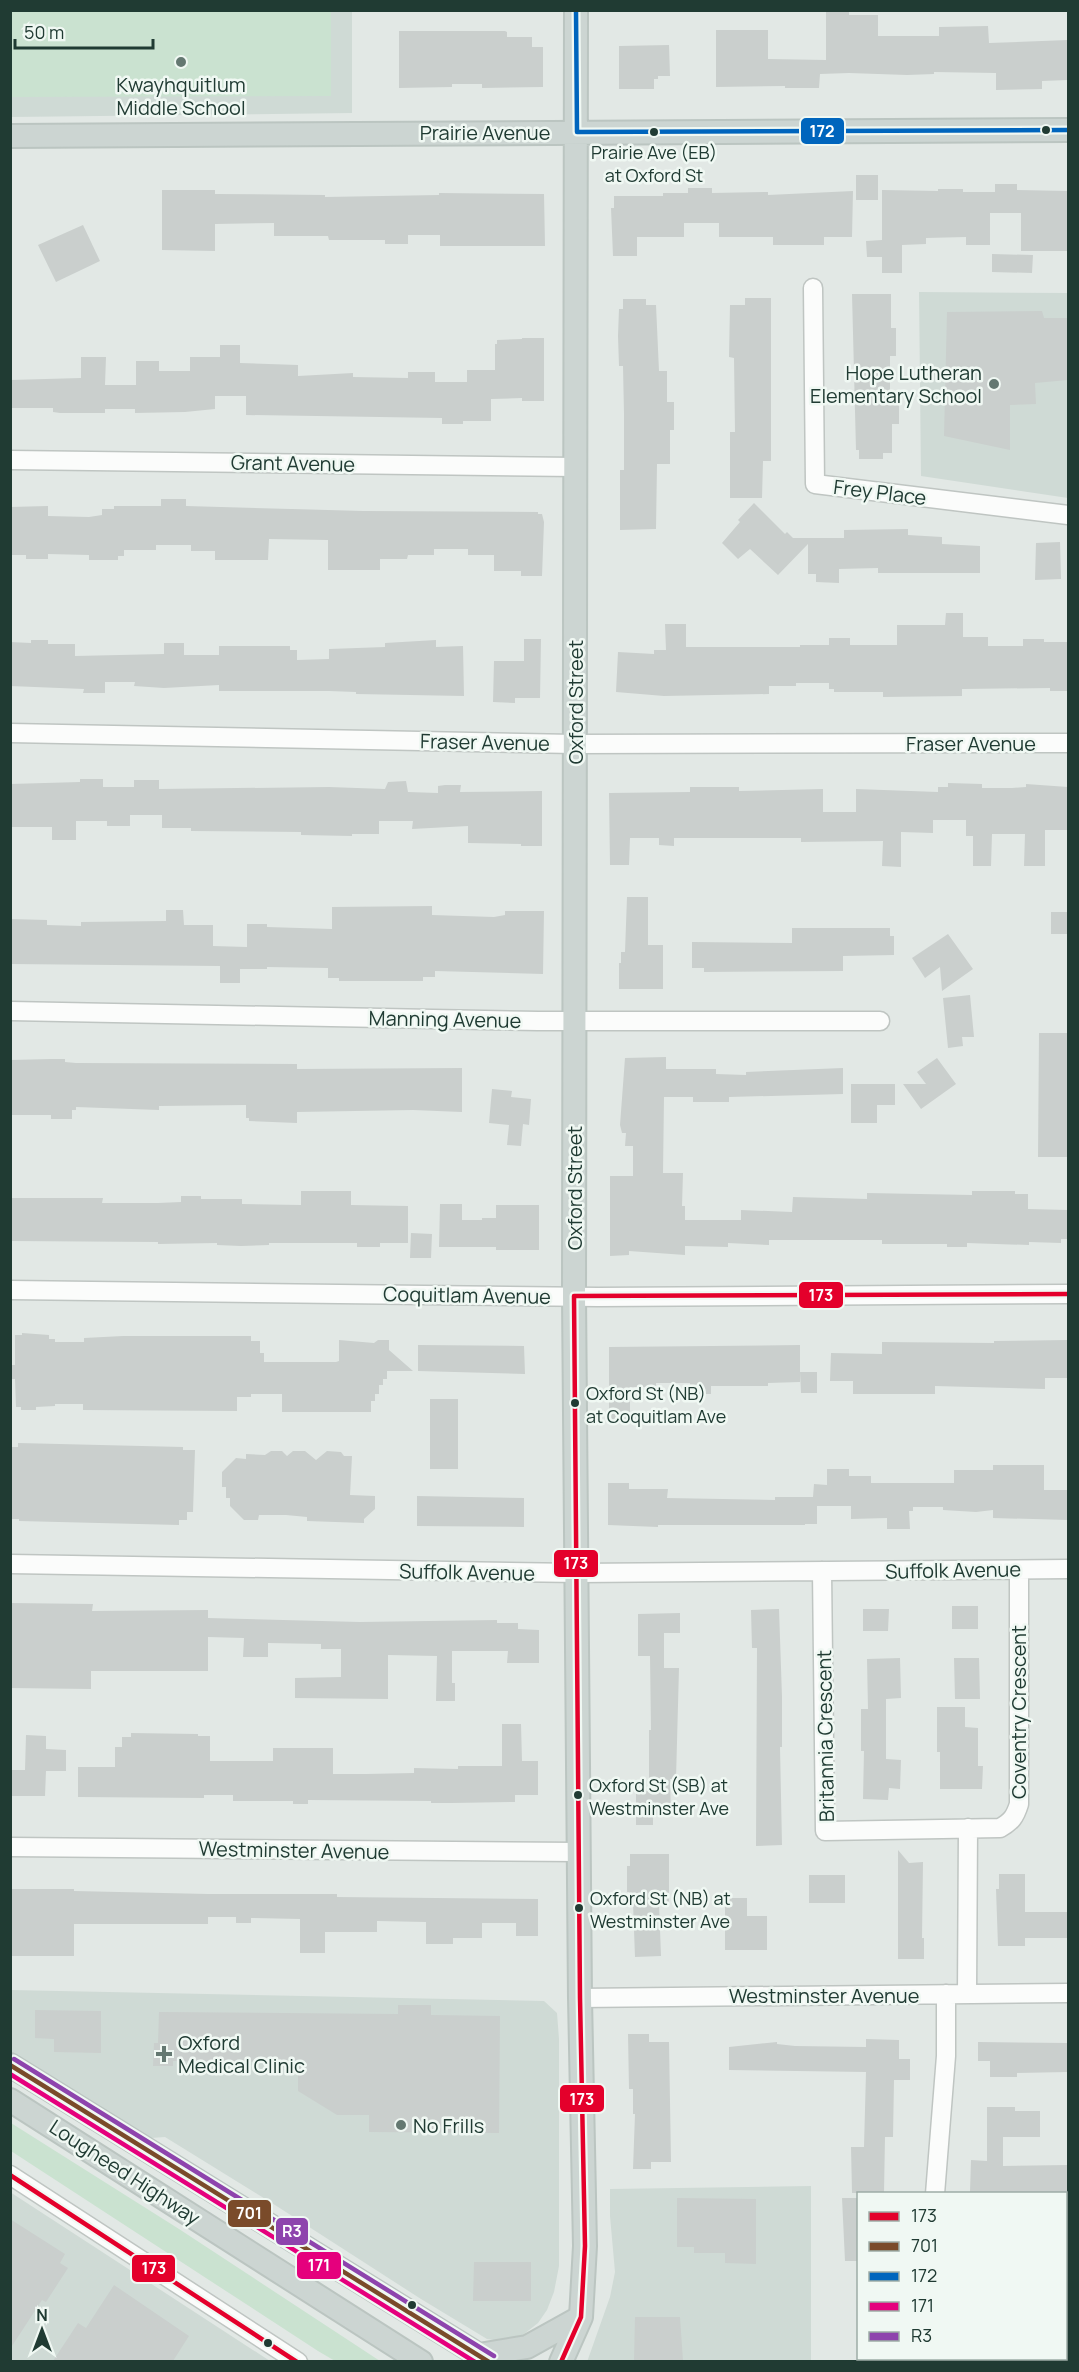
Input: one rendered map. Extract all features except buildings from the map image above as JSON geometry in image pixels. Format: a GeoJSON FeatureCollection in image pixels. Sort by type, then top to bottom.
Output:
{"type":"FeatureCollection","features":[{"type":"Feature","properties":{"kind":"main road","name":"Oxford Street"},"geometry":{"type":"LineString","coordinates":[[561,2361],[580,2317],[585,2246],[578,1852],[578,1573],[574,1296],[576,10]]}},
{"type":"Feature","properties":{"kind":"main road","name":"Prairie Avenue"},"geometry":{"type":"LineString","coordinates":[[10,136],[1068,130]]}},
{"type":"Feature","properties":{"kind":"main road","name":"Lougheed Highway"},"geometry":{"type":"LineString","coordinates":[[10,2065],[485,2358]]}},
{"type":"Feature","properties":{"kind":"main road","name":"Lougheed Highway"},"geometry":{"type":"LineString","coordinates":[[10,2100],[421,2361]]}},
{"type":"Feature","properties":{"kind":"main road"},"geometry":{"type":"LineString","coordinates":[[485,2358],[527,2347],[580,2317]]}},
{"type":"Feature","properties":{"kind":"street","name":"Frey Place"},"geometry":{"type":"LineString","coordinates":[[813,288],[815,484],[1068,515]]}},
{"type":"Feature","properties":{"kind":"street","name":"Grant Avenue"},"geometry":{"type":"LineString","coordinates":[[10,460],[576,467]]}},
{"type":"Feature","properties":{"kind":"street","name":"Fraser Avenue"},"geometry":{"type":"LineString","coordinates":[[10,733],[574,744],[1068,743]]}},
{"type":"Feature","properties":{"kind":"street","name":"Manning Avenue"},"geometry":{"type":"LineString","coordinates":[[10,1011],[574,1021],[880,1021]]}},
{"type":"Feature","properties":{"kind":"street","name":"Coquitlam Avenue"},"geometry":{"type":"LineString","coordinates":[[10,1290],[574,1296],[1068,1294]]}},
{"type":"Feature","properties":{"kind":"street","name":"Suffolk Avenue"},"geometry":{"type":"LineString","coordinates":[[10,1564],[578,1573],[1068,1569]]}},
{"type":"Feature","properties":{"kind":"street","name":"Coventry Crescent"},"geometry":{"type":"LineString","coordinates":[[968,1828],[999,1828],[1016,1816],[1019,1804],[1019,1570]]}},
{"type":"Feature","properties":{"kind":"street","name":"Britannia Crescent"},"geometry":{"type":"LineString","coordinates":[[822,1571],[825,1831],[968,1828]]}},
{"type":"Feature","properties":{"kind":"street"},"geometry":{"type":"LineString","coordinates":[[967,1994],[968,1828]]}},
{"type":"Feature","properties":{"kind":"street","name":"Westminster Avenue"},"geometry":{"type":"LineString","coordinates":[[10,1847],[578,1852]]}},
{"type":"Feature","properties":{"kind":"street","name":"Westminster Avenue"},"geometry":{"type":"LineString","coordinates":[[580,1998],[1068,1993]]}},
{"type":"Feature","properties":{"kind":"street"},"geometry":{"type":"LineString","coordinates":[[935,2192],[946,2056],[946,1994]]}},
{"type":"Feature","properties":{"kind":"street"},"geometry":{"type":"LineString","coordinates":[[10,2175],[298,2361]]}},
{"type":"Feature","properties":{"kind":"shaded area","name":"Kwayhquitlum Middle School"},"geometry":{"type":"Polygon","coordinates":[[[10,11],[352,11],[352,113],[11,117],[10,11]]]}},
{"type":"Feature","properties":{"kind":"shaded area","name":"Hope Lutheran Elementary School"},"geometry":{"type":"Polygon","coordinates":[[[919,292],[1068,293],[1068,498],[921,476],[919,292]]]}},
{"type":"Feature","properties":{"kind":"shaded area"},"geometry":{"type":"Polygon","coordinates":[[[10,1990],[544,2001],[557,2013],[559,2039],[559,2266],[554,2292],[547,2310],[538,2323],[519,2338],[508,2342],[487,2339],[165,2137],[151,2138],[137,2131],[11,2053],[10,1990]]]}},
{"type":"Feature","properties":{"kind":"shaded area"},"geometry":{"type":"Polygon","coordinates":[[[811,2186],[811,2361],[587,2362],[610,2297],[615,2272],[610,2189],[811,2186]]]}},
{"type":"Feature","properties":{"kind":"shaded area"},"geometry":{"type":"Polygon","coordinates":[[[10,2192],[270,2361],[11,2361],[10,2192]]]}},
{"type":"Feature","properties":{"kind":"green space","name":"Kwayhquitlum Middle School"},"geometry":{"type":"Polygon","coordinates":[[[10,11],[331,11],[331,96],[11,97],[10,11]]]}},
{"type":"Feature","properties":{"kind":"green space"},"geometry":{"type":"Polygon","coordinates":[[[11,2123],[179,2229],[380,2361],[335,2361],[318,2351],[11,2151],[11,2123]]]}},
{"type":"Feature","properties":{"kind":"transit line","name":"172"},"geometry":{"type":"LineString","coordinates":[[576,10],[577,132]]}},
{"type":"Feature","properties":{"kind":"transit line","name":"172"},"geometry":{"type":"LineString","coordinates":[[577,132],[1068,130]]}},
{"type":"Feature","properties":{"kind":"transit line","name":"173"},"geometry":{"type":"LineString","coordinates":[[574,1296],[1068,1294]]}},
{"type":"Feature","properties":{"kind":"transit line","name":"173"},"geometry":{"type":"LineString","coordinates":[[561,2362],[581,2317],[585,2246],[580,1998],[574,1296]]}},
{"type":"Feature","properties":{"kind":"transit line","name":"R3"},"geometry":{"type":"LineString","coordinates":[[14,2059],[494,2356]]}},
{"type":"Feature","properties":{"kind":"transit line","name":"701"},"geometry":{"type":"LineString","coordinates":[[10,2065],[489,2362]]}},
{"type":"Feature","properties":{"kind":"transit line","name":"171"},"geometry":{"type":"LineString","coordinates":[[10,2074],[475,2362]]}},
{"type":"Feature","properties":{"kind":"transit line","name":"173"},"geometry":{"type":"LineString","coordinates":[[10,2175],[297,2362]]}},
{"type":"Feature","properties":{"kind":"place","name":"Kwayhquitlum Middle School"},"geometry":{"type":"Point","coordinates":[181,62]}},
{"type":"Feature","properties":{"kind":"place","name":"Prairie Ave (EB) at Oxford St"},"geometry":{"type":"Point","coordinates":[654,132]}},
{"type":"Feature","properties":{"kind":"place","name":"Hope Lutheran Elementary School"},"geometry":{"type":"Point","coordinates":[994,384]}},
{"type":"Feature","properties":{"kind":"place","name":"Oxford St (NB) at Coquitlam Ave"},"geometry":{"type":"Point","coordinates":[575,1403]}},
{"type":"Feature","properties":{"kind":"place","name":"Oxford St (SB) at Westminster Ave"},"geometry":{"type":"Point","coordinates":[578,1795]}},
{"type":"Feature","properties":{"kind":"place","name":"Oxford St (NB) at Westminster Ave"},"geometry":{"type":"Point","coordinates":[579,1908]}},
{"type":"Feature","properties":{"kind":"place","name":"Oxford Medical Clinic"},"geometry":{"type":"Point","coordinates":[164,2054]}},
{"type":"Feature","properties":{"kind":"place","name":"No Frills"},"geometry":{"type":"Point","coordinates":[401,2125]}}]}
